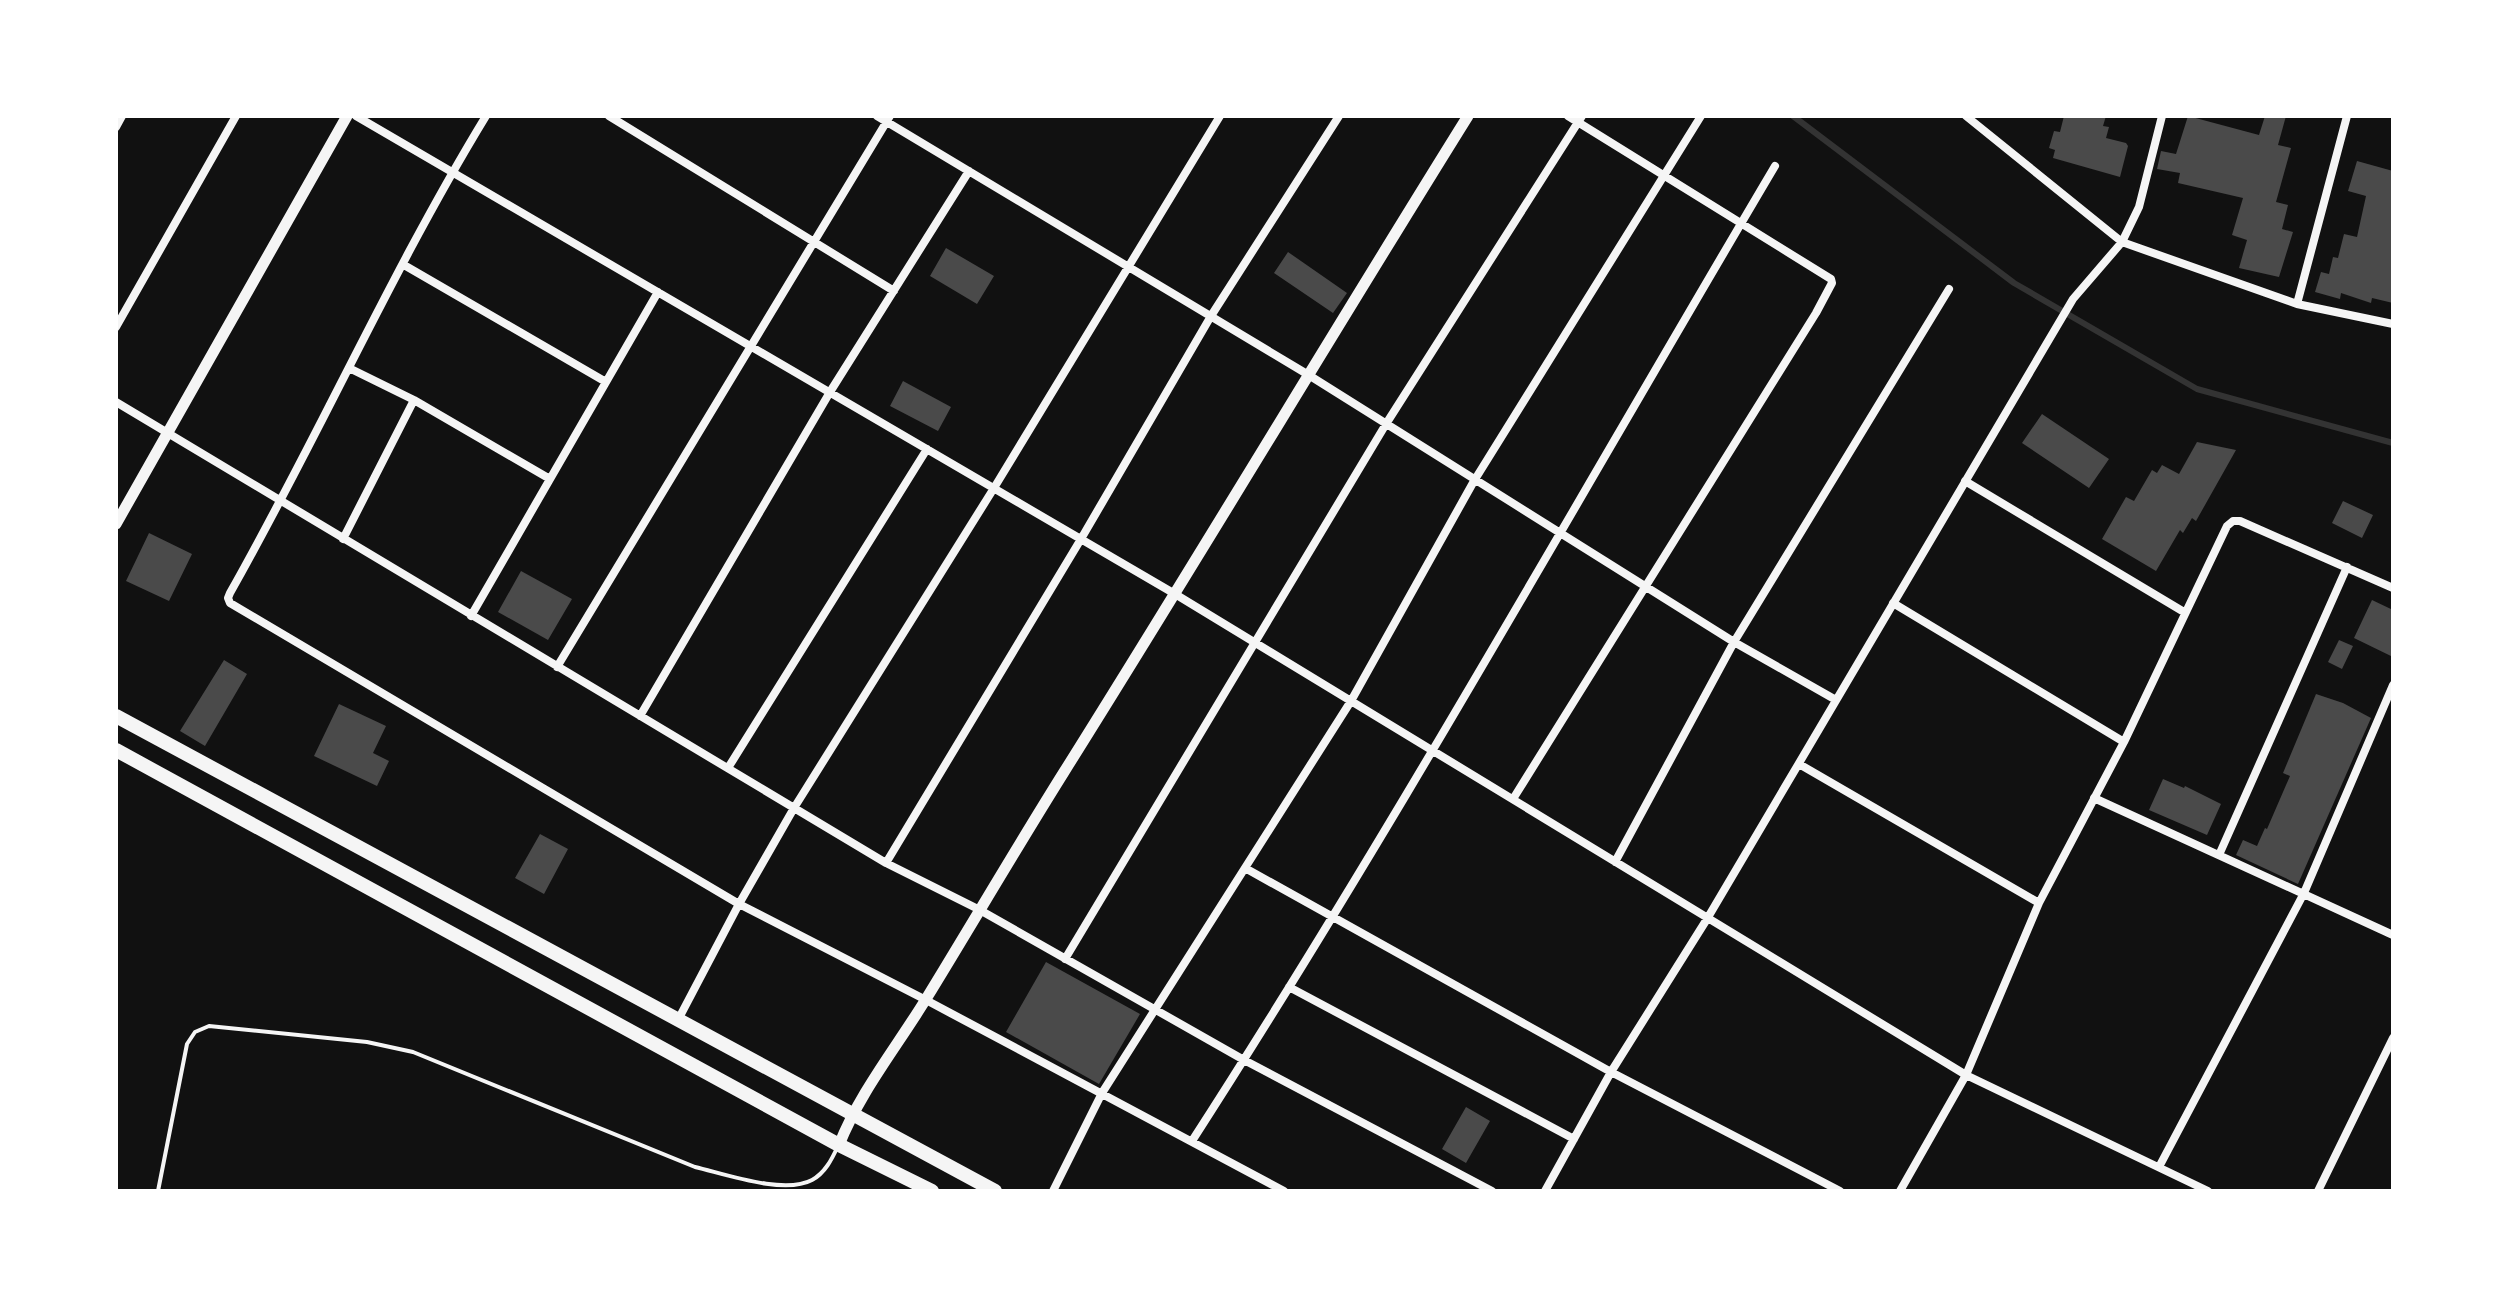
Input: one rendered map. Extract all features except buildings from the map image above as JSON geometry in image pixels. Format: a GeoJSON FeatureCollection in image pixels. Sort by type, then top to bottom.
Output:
{"type":"FeatureCollection","features":[{"type":"Feature","properties":{"kind":"main road"},"geometry":{"type":"LineString","coordinates":[[116,716],[995,1191]]}},
{"type":"Feature","properties":{"kind":"main road"},"geometry":{"type":"LineString","coordinates":[[116,750],[839,1145],[932,1191]]}},
{"type":"Feature","properties":{"kind":"street"},"geometry":{"type":"LineString","coordinates":[[116,127],[122,116]]}},
{"type":"Feature","properties":{"kind":"street"},"geometry":{"type":"LineString","coordinates":[[116,327],[236,116]]}},
{"type":"Feature","properties":{"kind":"street"},"geometry":{"type":"LineString","coordinates":[[116,524],[347,116]]}},
{"type":"Feature","properties":{"kind":"street"},"geometry":{"type":"LineString","coordinates":[[356,116],[1175,594],[1966,1075],[2208,1191]]}},
{"type":"Feature","properties":{"kind":"street"},"geometry":{"type":"LineString","coordinates":[[486,116],[452,171],[282,502],[230,593],[230,603],[739,904],[1284,1191]]}},
{"type":"Feature","properties":{"kind":"street"},"geometry":{"type":"LineString","coordinates":[[609,116],[894,291]]}},
{"type":"Feature","properties":{"kind":"street"},"geometry":{"type":"LineString","coordinates":[[877,116],[888,119],[1307,374],[1734,642],[1836,700]]}},
{"type":"Feature","properties":{"kind":"street"},"geometry":{"type":"LineString","coordinates":[[679,1018],[794,808],[994,488],[1220,116]]}},
{"type":"Feature","properties":{"kind":"street"},"geometry":{"type":"LineString","coordinates":[[886,863],[1211,316],[1339,116]]}},
{"type":"Feature","properties":{"kind":"street"},"geometry":{"type":"LineString","coordinates":[[839,1145],[851,1115],[926,1000],[978,909],[1468,116]]}},
{"type":"Feature","properties":{"kind":"street"},"geometry":{"type":"LineString","coordinates":[[1513,799],[1832,286],[1831,279],[1580,119],[1568,116]]}},
{"type":"Feature","properties":{"kind":"street"},"geometry":{"type":"LineString","coordinates":[[1053,1191],[1102,1093],[1351,701],[1474,481],[1701,116]]}},
{"type":"Feature","properties":{"kind":"street"},"geometry":{"type":"LineString","coordinates":[[1966,116],[2122,242],[2297,304],[2393,324]]}},
{"type":"Feature","properties":{"kind":"street"},"geometry":{"type":"LineString","coordinates":[[1545,1191],[1611,1072],[1707,919],[2073,299],[2122,242],[2139,207],[2162,116]]}},
{"type":"Feature","properties":{"kind":"street"},"geometry":{"type":"LineString","coordinates":[[2297,304],[2347,116]]}},
{"type":"Feature","properties":{"kind":"street"},"geometry":{"type":"LineString","coordinates":[[557,667],[888,119]]}},
{"type":"Feature","properties":{"kind":"street"},"geometry":{"type":"LineString","coordinates":[[1065,959],[1386,424],[1580,119]]}},
{"type":"Feature","properties":{"kind":"street"},"geometry":{"type":"LineString","coordinates":[[1192,1141],[1289,987],[1561,534],[1775,166]]}},
{"type":"Feature","properties":{"kind":"street"},"geometry":{"type":"LineString","coordinates":[[640,716],[830,392],[969,171]]}},
{"type":"Feature","properties":{"kind":"street"},"geometry":{"type":"LineString","coordinates":[[404,265],[606,382]]}},
{"type":"Feature","properties":{"kind":"street"},"geometry":{"type":"LineString","coordinates":[[1615,862],[1734,642],[1949,289]]}},
{"type":"Feature","properties":{"kind":"street"},"geometry":{"type":"LineString","coordinates":[[471,616],[658,292]]}},
{"type":"Feature","properties":{"kind":"street"},"geometry":{"type":"LineString","coordinates":[[349,368],[414,400],[550,479]]}},
{"type":"Feature","properties":{"kind":"street"},"geometry":{"type":"LineString","coordinates":[[343,539],[414,400]]}},
{"type":"Feature","properties":{"kind":"street"},"geometry":{"type":"LineString","coordinates":[[116,402],[886,863],[978,909],[1244,1060],[1492,1191]]}},
{"type":"Feature","properties":{"kind":"street"},"geometry":{"type":"LineString","coordinates":[[728,768],[927,449]]}},
{"type":"Feature","properties":{"kind":"street"},"geometry":{"type":"LineString","coordinates":[[1965,481],[2184,612]]}},
{"type":"Feature","properties":{"kind":"street"},"geometry":{"type":"LineString","coordinates":[[1900,1191],[1966,1075],[2039,903],[2124,742],[2227,526],[2233,521],[2240,521],[2393,588]]}},
{"type":"Feature","properties":{"kind":"street"},"geometry":{"type":"LineString","coordinates":[[2219,855],[2347,567]]}},
{"type":"Feature","properties":{"kind":"street"},"geometry":{"type":"LineString","coordinates":[[1893,603],[2124,742]]}},
{"type":"Feature","properties":{"kind":"street"},"geometry":{"type":"LineString","coordinates":[[2159,1167],[2304,893],[2393,685]]}},
{"type":"Feature","properties":{"kind":"street"},"geometry":{"type":"LineString","coordinates":[[1799,764],[2039,903]]}},
{"type":"Feature","properties":{"kind":"street"},"geometry":{"type":"LineString","coordinates":[[2094,798],[2393,935]]}},
{"type":"Feature","properties":{"kind":"street"},"geometry":{"type":"LineString","coordinates":[[1245,868],[1611,1072],[1840,1191]]}},
{"type":"Feature","properties":{"kind":"street"},"geometry":{"type":"LineString","coordinates":[[1289,987],[1574,1139]]}},
{"type":"Feature","properties":{"kind":"street"},"geometry":{"type":"LineString","coordinates":[[2318,1191],[2393,1038]]}},
{"type":"Feature","properties":{"kind":"lane"},"geometry":{"type":"LineString","coordinates":[[158,1191],[187,1044],[195,1032],[209,1026],[367,1042],[413,1052],[695,1167],[744,1179],[778,1185],[803,1184],[815,1178],[829,1164],[839,1145]]}},
{"type":"Feature","properties":{"kind":"waterway"},"geometry":{"type":"LineString","coordinates":[[1793,116],[2014,283],[2197,389],[2393,443]]}}]}
